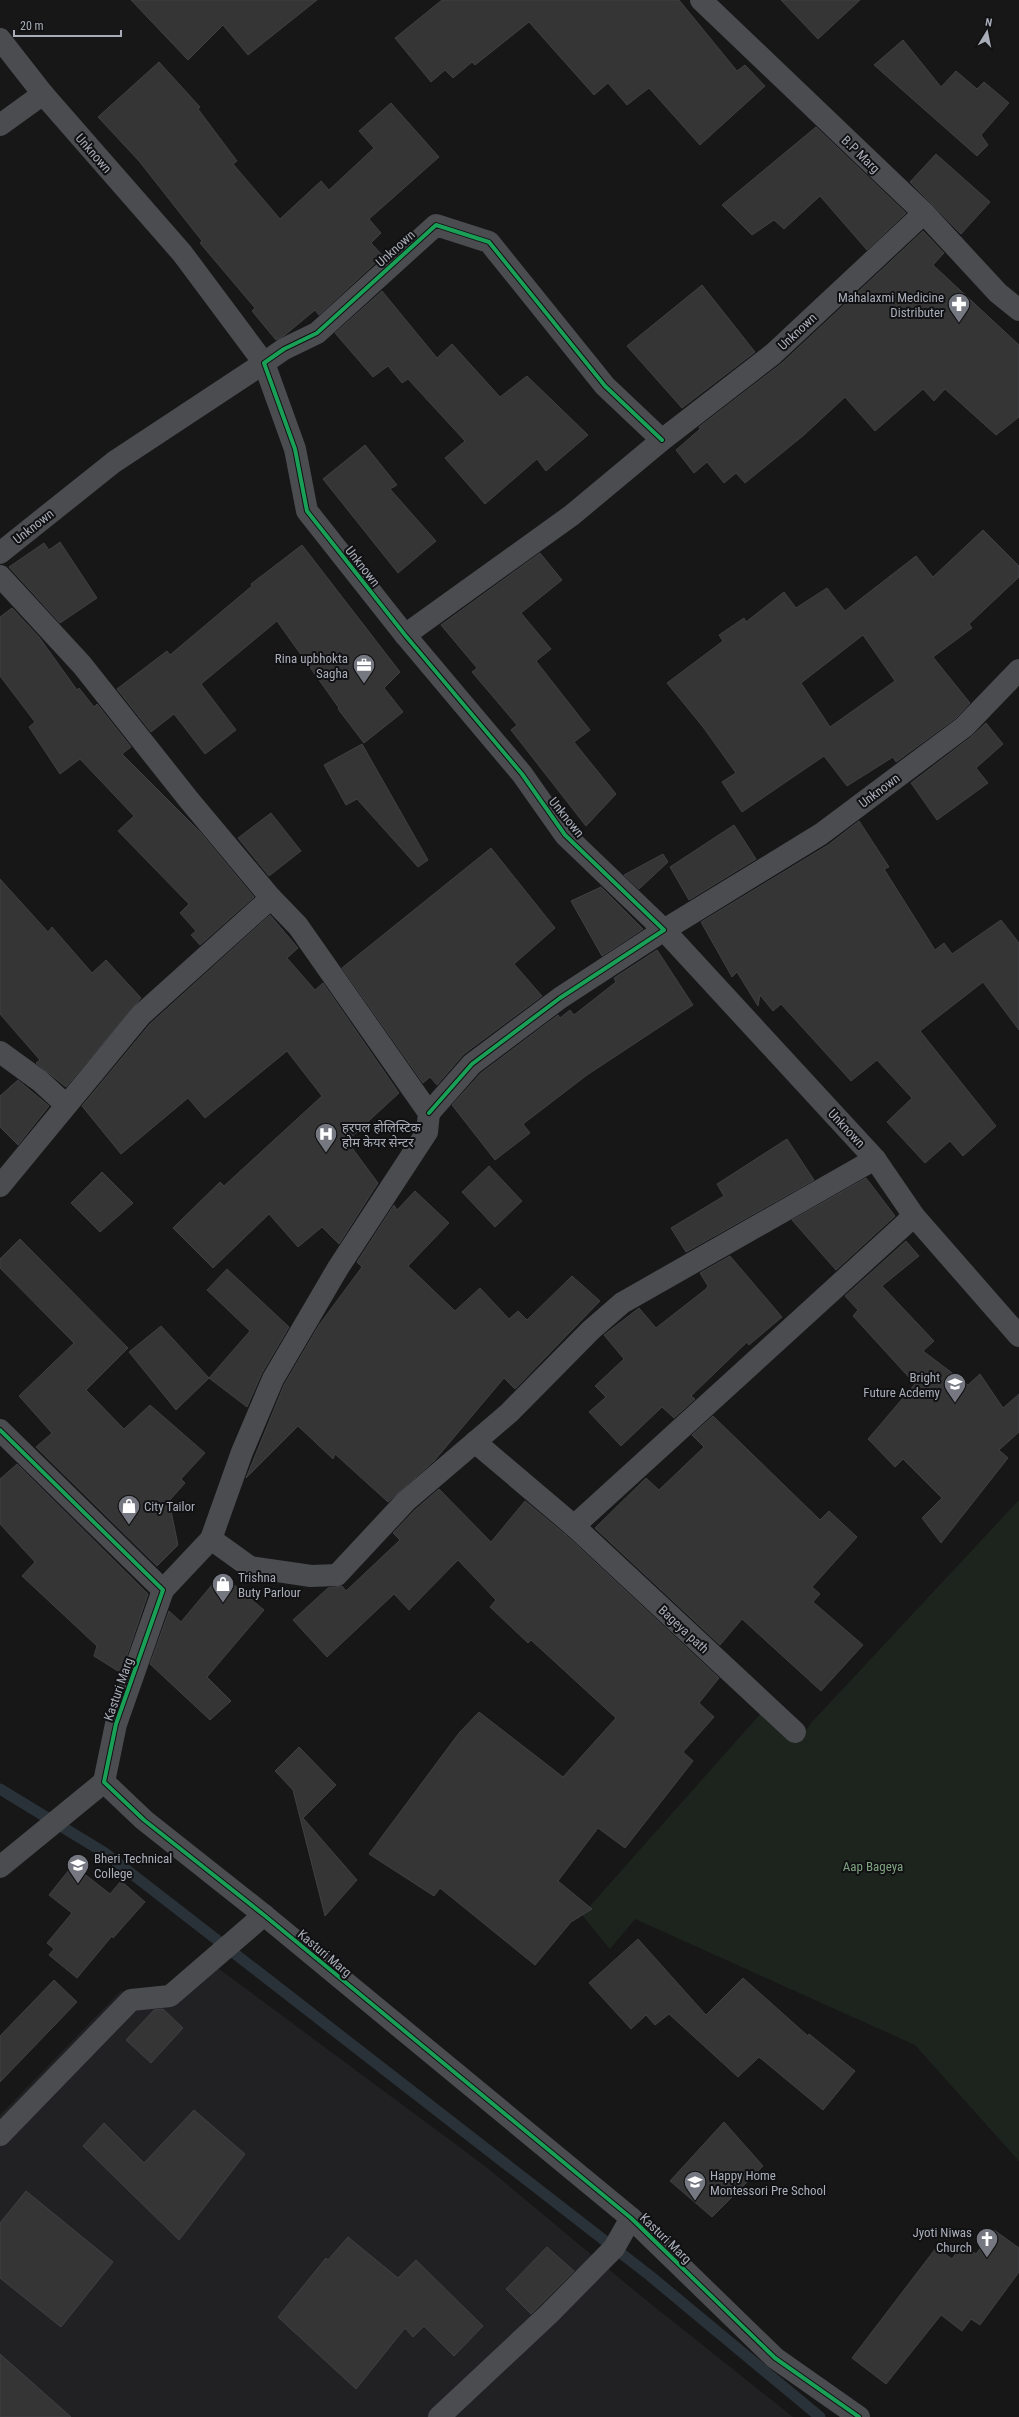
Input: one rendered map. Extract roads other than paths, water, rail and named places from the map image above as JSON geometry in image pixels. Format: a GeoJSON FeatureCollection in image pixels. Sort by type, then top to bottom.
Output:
{"type":"FeatureCollection","features":[{"type":"Feature","properties":{"kind":"street","name":"B.P Marg"},"geometry":{"type":"LineString","coordinates":[[701,0],[924,213],[998,293],[1019,310]]}},
{"type":"Feature","properties":{"kind":"street","name":"Unknown"},"geometry":{"type":"LineString","coordinates":[[0,39],[43,94],[182,253],[264,363],[295,449],[307,511],[404,635],[522,774],[565,835],[664,930],[875,1159],[914,1216],[1019,1336]]}},
{"type":"Feature","properties":{"kind":"street"},"geometry":{"type":"LineString","coordinates":[[0,125],[43,94]]}},
{"type":"Feature","properties":{"kind":"street","name":"Unknown"},"geometry":{"type":"LineString","coordinates":[[404,635],[572,515],[662,440],[773,354],[924,213]]}},
{"type":"Feature","properties":{"kind":"street","name":"Unknown"},"geometry":{"type":"LineString","coordinates":[[0,553],[114,462],[284,349],[317,333],[436,225],[489,242],[605,386],[662,440]]}},
{"type":"Feature","properties":{"kind":"street"},"geometry":{"type":"LineString","coordinates":[[0,576],[82,665],[188,800],[314,947],[429,1113],[427,1132],[338,1268],[274,1378],[242,1452],[211,1539],[163,1590],[0,1430]]}},
{"type":"Feature","properties":{"kind":"street","name":"Unknown"},"geometry":{"type":"LineString","coordinates":[[429,1113],[472,1064],[560,998],[664,930],[821,834],[964,727],[1019,670]]}},
{"type":"Feature","properties":{"kind":"street"},"geometry":{"type":"LineString","coordinates":[[0,1186],[142,1015],[271,898]]}},
{"type":"Feature","properties":{"kind":"street"},"geometry":{"type":"LineString","coordinates":[[0,1052],[40,1081],[66,1105]]}},
{"type":"Feature","properties":{"kind":"street"},"geometry":{"type":"LineString","coordinates":[[211,1539],[250,1567],[311,1576],[337,1575],[406,1501],[509,1413],[591,1330],[622,1303],[875,1159]]}},
{"type":"Feature","properties":{"kind":"street"},"geometry":{"type":"LineString","coordinates":[[574,1526],[914,1216]]}},
{"type":"Feature","properties":{"kind":"street","name":"Bageya path"},"geometry":{"type":"LineString","coordinates":[[475,1442],[574,1526],[795,1732]]}},
{"type":"Feature","properties":{"kind":"street","name":"Kasturi Marg"},"geometry":{"type":"LineString","coordinates":[[163,1590],[116,1724],[104,1782],[144,1820],[264,1915],[585,2182],[632,2218],[775,2358],[859,2417]]}},
{"type":"Feature","properties":{"kind":"street"},"geometry":{"type":"LineString","coordinates":[[0,1867],[104,1782]]}},
{"type":"Feature","properties":{"kind":"street"},"geometry":{"type":"LineString","coordinates":[[0,2135],[131,2000],[170,1996],[264,1915]]}},
{"type":"Feature","properties":{"kind":"street"},"geometry":{"type":"LineString","coordinates":[[439,2417],[549,2314],[614,2248],[632,2218]]}},
{"type":"Feature","properties":{"kind":"waterway"},"geometry":{"type":"LineString","coordinates":[[0,1789],[105,1853],[649,2275],[820,2417]]}},
{"type":"Feature","properties":{"kind":"place","name":"Mahalaxmi Medicine Distributer"},"geometry":{"type":"Point","coordinates":[959,324]}},
{"type":"Feature","properties":{"kind":"place","name":"Rina upbhokta Sagha"},"geometry":{"type":"Point","coordinates":[364,684]}},
{"type":"Feature","properties":{"kind":"place","name":"हरपल होलिस्टिक होम केयर सेन्टर"},"geometry":{"type":"Point","coordinates":[326,1154]}},
{"type":"Feature","properties":{"kind":"place","name":"Bright Future Acdemy"},"geometry":{"type":"Point","coordinates":[955,1404]}},
{"type":"Feature","properties":{"kind":"place","name":"City Tailor"},"geometry":{"type":"Point","coordinates":[129,1526]}},
{"type":"Feature","properties":{"kind":"place","name":"Trishna Buty Parlour"},"geometry":{"type":"Point","coordinates":[223,1604]}},
{"type":"Feature","properties":{"kind":"place","name":"Bheri Technical College"},"geometry":{"type":"Point","coordinates":[78,1884]}},
{"type":"Feature","properties":{"kind":"place","name":"Happy Home Montessori Pre School"},"geometry":{"type":"Point","coordinates":[695,2202]}},
{"type":"Feature","properties":{"kind":"place","name":"Jyoti Niwas Church"},"geometry":{"type":"Point","coordinates":[987,2258]}},
{"type":"Feature","properties":{"kind":"park label","name":"Aap Bageya"},"geometry":{"type":"Point","coordinates":[873,1866]}}]}
